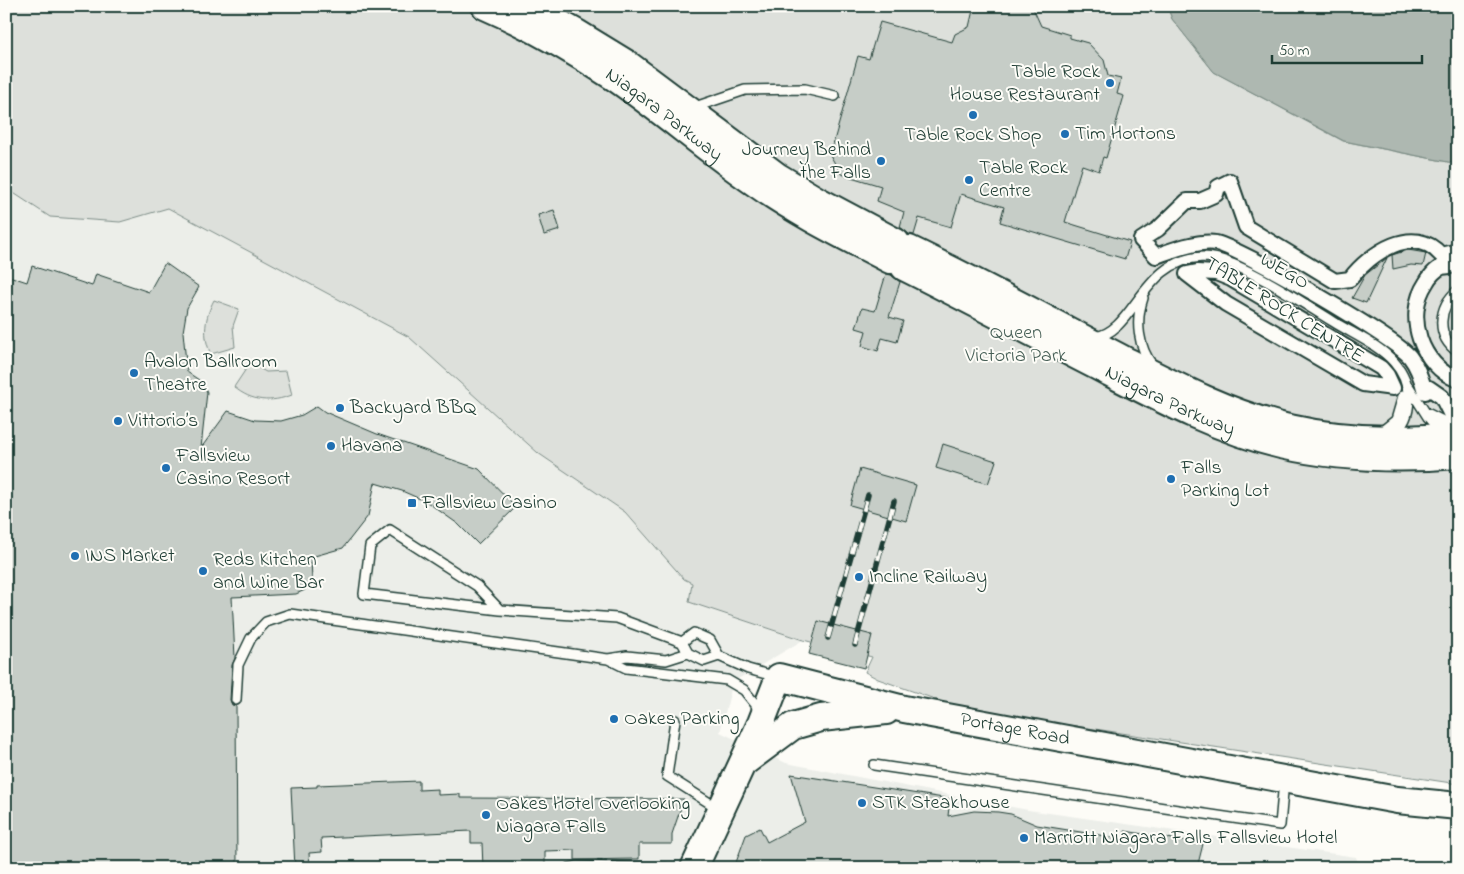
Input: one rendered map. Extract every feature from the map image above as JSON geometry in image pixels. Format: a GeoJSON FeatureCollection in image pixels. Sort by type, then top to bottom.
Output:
{"type":"FeatureCollection","features":[{"type":"Feature","properties":{"kind":"main road","name":"Niagara Parkway"},"geometry":{"type":"LineString","coordinates":[[486,6],[553,40],[622,83],[768,192],[822,224],[900,254],[1070,331],[1101,358],[1267,422],[1303,431],[1351,447],[1402,458],[1456,437]]}},
{"type":"Feature","properties":{"kind":"main road","name":"Niagara Parkway"},"geometry":{"type":"LineString","coordinates":[[528,6],[626,63],[778,176],[900,254],[1101,358],[1170,404],[1241,433],[1286,446],[1351,447],[1382,440],[1456,437]]}},
{"type":"Feature","properties":{"kind":"main road","name":"Portage Road"},"geometry":{"type":"LineString","coordinates":[[779,678],[904,709],[1396,800],[1458,806]]}},
{"type":"Feature","properties":{"kind":"main road"},"geometry":{"type":"LineString","coordinates":[[694,868],[762,723],[779,678]]}},
{"type":"Feature","properties":{"kind":"main road"},"geometry":{"type":"LineString","coordinates":[[743,763],[793,726],[821,718],[904,709]]}},
{"type":"Feature","properties":{"kind":"street"},"geometry":{"type":"LineString","coordinates":[[1456,437],[1454,423],[1442,397],[1429,388],[1425,392],[1418,369],[1402,348],[1236,250],[1214,242],[1180,247],[1156,256],[1141,240],[1158,229],[1186,201],[1208,199],[1216,194],[1218,187],[1230,181],[1246,227],[1335,281],[1350,279],[1363,262],[1379,251],[1404,242],[1430,244],[1441,255],[1458,251]]}},
{"type":"Feature","properties":{"kind":"street"},"geometry":{"type":"LineString","coordinates":[[1458,265],[1441,267],[1427,280],[1419,297],[1416,316],[1418,335],[1430,359],[1440,370],[1458,380]]}},
{"type":"Feature","properties":{"kind":"street","name":"TABLE ROCK CENTRE"},"geometry":{"type":"LineString","coordinates":[[1216,273],[1231,279],[1381,368],[1387,375],[1393,388],[1363,384],[1226,304],[1187,274],[1216,273]]}},
{"type":"Feature","properties":{"kind":"lane"},"geometry":{"type":"LineString","coordinates":[[687,110],[745,90],[805,89],[835,96]]}},
{"type":"Feature","properties":{"kind":"lane","name":"WEGO"},"geometry":{"type":"LineString","coordinates":[[1070,331],[1088,337],[1102,336],[1116,325],[1164,270],[1178,263],[1202,257],[1221,260],[1270,284],[1387,355],[1399,369],[1407,384],[1408,410],[1401,426],[1382,440]]}},
{"type":"Feature","properties":{"kind":"lane"},"geometry":{"type":"LineString","coordinates":[[1458,290],[1447,302],[1441,323],[1444,336],[1458,352]]}},
{"type":"Feature","properties":{"kind":"lane","name":"WEGO"},"geometry":{"type":"LineString","coordinates":[[1145,291],[1139,307],[1138,322],[1144,353],[1151,365],[1178,387]]}},
{"type":"Feature","properties":{"kind":"lane"},"geometry":{"type":"LineString","coordinates":[[1101,358],[1116,325]]}},
{"type":"Feature","properties":{"kind":"lane"},"geometry":{"type":"LineString","coordinates":[[1399,369],[1428,417],[1456,437]]}},
{"type":"Feature","properties":{"kind":"lane"},"geometry":{"type":"LineString","coordinates":[[1351,447],[1376,434],[1396,420],[1403,404],[1399,369]]}},
{"type":"Feature","properties":{"kind":"lane"},"geometry":{"type":"LineString","coordinates":[[1418,402],[1429,415],[1456,437]]}},
{"type":"Feature","properties":{"kind":"lane"},"geometry":{"type":"LineString","coordinates":[[500,610],[477,586],[390,530],[370,546],[364,594],[500,610],[616,618],[682,642],[688,653],[704,661],[719,656]]}},
{"type":"Feature","properties":{"kind":"lane"},"geometry":{"type":"LineString","coordinates":[[236,700],[238,665],[251,638],[266,622],[290,614],[608,660],[626,668],[728,680],[744,690],[756,705],[762,723]]}},
{"type":"Feature","properties":{"kind":"lane"},"geometry":{"type":"LineString","coordinates":[[682,642],[694,633],[710,640],[719,656],[748,669],[779,678]]}},
{"type":"Feature","properties":{"kind":"lane"},"geometry":{"type":"LineString","coordinates":[[608,660],[627,656],[666,660],[688,653]]}},
{"type":"Feature","properties":{"kind":"lane"},"geometry":{"type":"LineString","coordinates":[[675,720],[668,776],[722,811]]}},
{"type":"Feature","properties":{"kind":"lane"},"geometry":{"type":"LineString","coordinates":[[874,765],[1280,826],[1284,779]]}},
{"type":"Feature","properties":{"kind":"lane"},"geometry":{"type":"LineString","coordinates":[[569,868],[578,866],[665,868]]}},
{"type":"Feature","properties":{"kind":"shaded area"},"geometry":{"type":"Polygon","coordinates":[[[1167,6],[1458,6],[1458,164],[1344,141],[1214,72],[1172,19],[1167,6]]]}},
{"type":"Feature","properties":{"kind":"shaded area"},"geometry":{"type":"Polygon","coordinates":[[[6,71],[380,224],[694,574],[689,602],[803,640],[733,682],[720,732],[786,763],[1028,810],[1356,857],[1360,868],[6,868],[6,71]]]}},
{"type":"Feature","properties":{"kind":"green space","name":"Queen Victoria Park"},"geometry":{"type":"Polygon","coordinates":[[[6,6],[1167,6],[1172,19],[1214,72],[1343,141],[1458,164],[1458,784],[963,709],[878,679],[865,672],[872,657],[803,640],[689,602],[692,583],[684,579],[625,512],[538,453],[409,337],[168,208],[120,222],[50,217],[6,188],[6,6]]]}},
{"type":"Feature","properties":{"kind":"green space"},"geometry":{"type":"Polygon","coordinates":[[[214,300],[239,309],[233,326],[235,347],[211,354],[206,340],[206,327],[208,313],[214,300]]]}},
{"type":"Feature","properties":{"kind":"green space"},"geometry":{"type":"Polygon","coordinates":[[[250,363],[266,372],[286,371],[292,395],[284,398],[262,400],[248,396],[234,387],[250,363]]]}},
{"type":"Feature","properties":{"kind":"building","name":"Table Rock Centre"},"geometry":{"type":"Polygon","coordinates":[[[974,6],[1032,6],[1041,26],[1088,43],[1104,60],[1108,76],[1121,79],[1117,94],[1124,96],[1106,158],[1103,157],[1099,171],[1082,165],[1065,222],[1130,242],[1125,259],[1000,222],[1004,207],[961,194],[951,227],[919,218],[914,235],[909,234],[900,227],[904,212],[877,201],[881,186],[841,174],[830,155],[858,56],[869,59],[880,22],[952,42],[955,34],[969,27],[974,6]]]}},
{"type":"Feature","properties":{"kind":"building"},"geometry":{"type":"Polygon","coordinates":[[[554,210],[560,230],[544,235],[538,215],[554,210]]]}},
{"type":"Feature","properties":{"kind":"building"},"geometry":{"type":"Polygon","coordinates":[[[1408,250],[1426,253],[1423,266],[1411,265],[1393,269],[1392,255],[1408,250]]]}},
{"type":"Feature","properties":{"kind":"building"},"geometry":{"type":"Polygon","coordinates":[[[1387,258],[1366,303],[1352,298],[1365,275],[1387,258]]]}},
{"type":"Feature","properties":{"kind":"building","name":"Fallsview Casino Resort"},"geometry":{"type":"Polygon","coordinates":[[[165,263],[199,287],[187,308],[183,332],[187,372],[202,382],[207,392],[201,448],[228,411],[255,420],[281,421],[302,415],[317,406],[325,412],[377,434],[479,469],[516,507],[478,544],[458,524],[427,502],[402,491],[375,483],[368,516],[343,548],[311,557],[312,581],[305,590],[296,594],[232,597],[235,658],[232,665],[230,700],[232,705],[236,706],[237,868],[6,868],[6,275],[27,282],[32,266],[92,286],[96,274],[149,292],[165,263]]]}},
{"type":"Feature","properties":{"kind":"building"},"geometry":{"type":"Polygon","coordinates":[[[886,274],[891,275],[900,282],[889,317],[903,321],[897,342],[882,338],[878,351],[862,346],[866,331],[856,328],[862,308],[875,311],[886,274]]]}},
{"type":"Feature","properties":{"kind":"building"},"geometry":{"type":"Polygon","coordinates":[[[943,444],[996,461],[988,484],[936,468],[943,444]]]}},
{"type":"Feature","properties":{"kind":"building"},"geometry":{"type":"Polygon","coordinates":[[[860,469],[916,485],[906,521],[850,505],[860,469]]]}},
{"type":"Feature","properties":{"kind":"building"},"geometry":{"type":"Polygon","coordinates":[[[818,621],[872,635],[864,668],[809,654],[818,621]]]}},
{"type":"Feature","properties":{"kind":"building"},"geometry":{"type":"Polygon","coordinates":[[[791,774],[950,799],[948,816],[974,811],[998,812],[1011,814],[1037,825],[1124,839],[1125,831],[1203,844],[1197,868],[734,868],[746,835],[760,828],[767,842],[805,822],[791,774]]]}},
{"type":"Feature","properties":{"kind":"building","name":"Oakes Hotel Overlooking Niagara Falls"},"geometry":{"type":"Polygon","coordinates":[[[419,781],[419,790],[438,789],[438,795],[460,794],[460,798],[684,799],[672,834],[672,844],[639,844],[639,859],[575,860],[575,850],[545,851],[545,868],[483,868],[482,843],[471,843],[471,831],[321,838],[322,852],[309,853],[310,868],[295,868],[291,788],[317,787],[317,785],[419,781]]]}},
{"type":"Feature","properties":{"kind":"railway"},"geometry":{"type":"LineString","coordinates":[[828,638],[868,495]]}},
{"type":"Feature","properties":{"kind":"railway"},"geometry":{"type":"LineString","coordinates":[[855,645],[894,501]]}},
{"type":"Feature","properties":{"kind":"place","name":"Table Rock House Restaurant"},"geometry":{"type":"Point","coordinates":[1110,83]}},
{"type":"Feature","properties":{"kind":"place","name":"Table Rock Shop"},"geometry":{"type":"Point","coordinates":[973,115]}},
{"type":"Feature","properties":{"kind":"place","name":"Tim Hortons"},"geometry":{"type":"Point","coordinates":[1065,134]}},
{"type":"Feature","properties":{"kind":"place","name":"Journey Behind the Falls"},"geometry":{"type":"Point","coordinates":[881,161]}},
{"type":"Feature","properties":{"kind":"place","name":"Table Rock Centre"},"geometry":{"type":"Point","coordinates":[969,180]}},
{"type":"Feature","properties":{"kind":"place","name":"Avalon Ballroom Theatre"},"geometry":{"type":"Point","coordinates":[134,373]}},
{"type":"Feature","properties":{"kind":"place","name":"Backyard BBQ"},"geometry":{"type":"Point","coordinates":[340,408]}},
{"type":"Feature","properties":{"kind":"place","name":"Vittorio’s"},"geometry":{"type":"Point","coordinates":[118,421]}},
{"type":"Feature","properties":{"kind":"place","name":"Havana"},"geometry":{"type":"Point","coordinates":[331,446]}},
{"type":"Feature","properties":{"kind":"place","name":"Fallsview Casino Resort"},"geometry":{"type":"Point","coordinates":[166,468]}},
{"type":"Feature","properties":{"kind":"place","name":"Falls Parking Lot"},"geometry":{"type":"Point","coordinates":[1171,479]}},
{"type":"Feature","properties":{"kind":"place","name":"Fallsview Casino"},"geometry":{"type":"Point","coordinates":[412,503]}},
{"type":"Feature","properties":{"kind":"place","name":"INS Market"},"geometry":{"type":"Point","coordinates":[75,556]}},
{"type":"Feature","properties":{"kind":"place","name":"Reds Kitchen and Wine Bar"},"geometry":{"type":"Point","coordinates":[203,571]}},
{"type":"Feature","properties":{"kind":"place","name":"Incline Railway"},"geometry":{"type":"Point","coordinates":[859,577]}},
{"type":"Feature","properties":{"kind":"place","name":"Oakes Parking"},"geometry":{"type":"Point","coordinates":[614,719]}},
{"type":"Feature","properties":{"kind":"place","name":"STK Steakhouse"},"geometry":{"type":"Point","coordinates":[862,803]}},
{"type":"Feature","properties":{"kind":"place","name":"Oakes Hotel Overlooking Niagara Falls"},"geometry":{"type":"Point","coordinates":[486,815]}},
{"type":"Feature","properties":{"kind":"place","name":"Marriott Niagara Falls Fallsview Hotel"},"geometry":{"type":"Point","coordinates":[1024,838]}}]}
